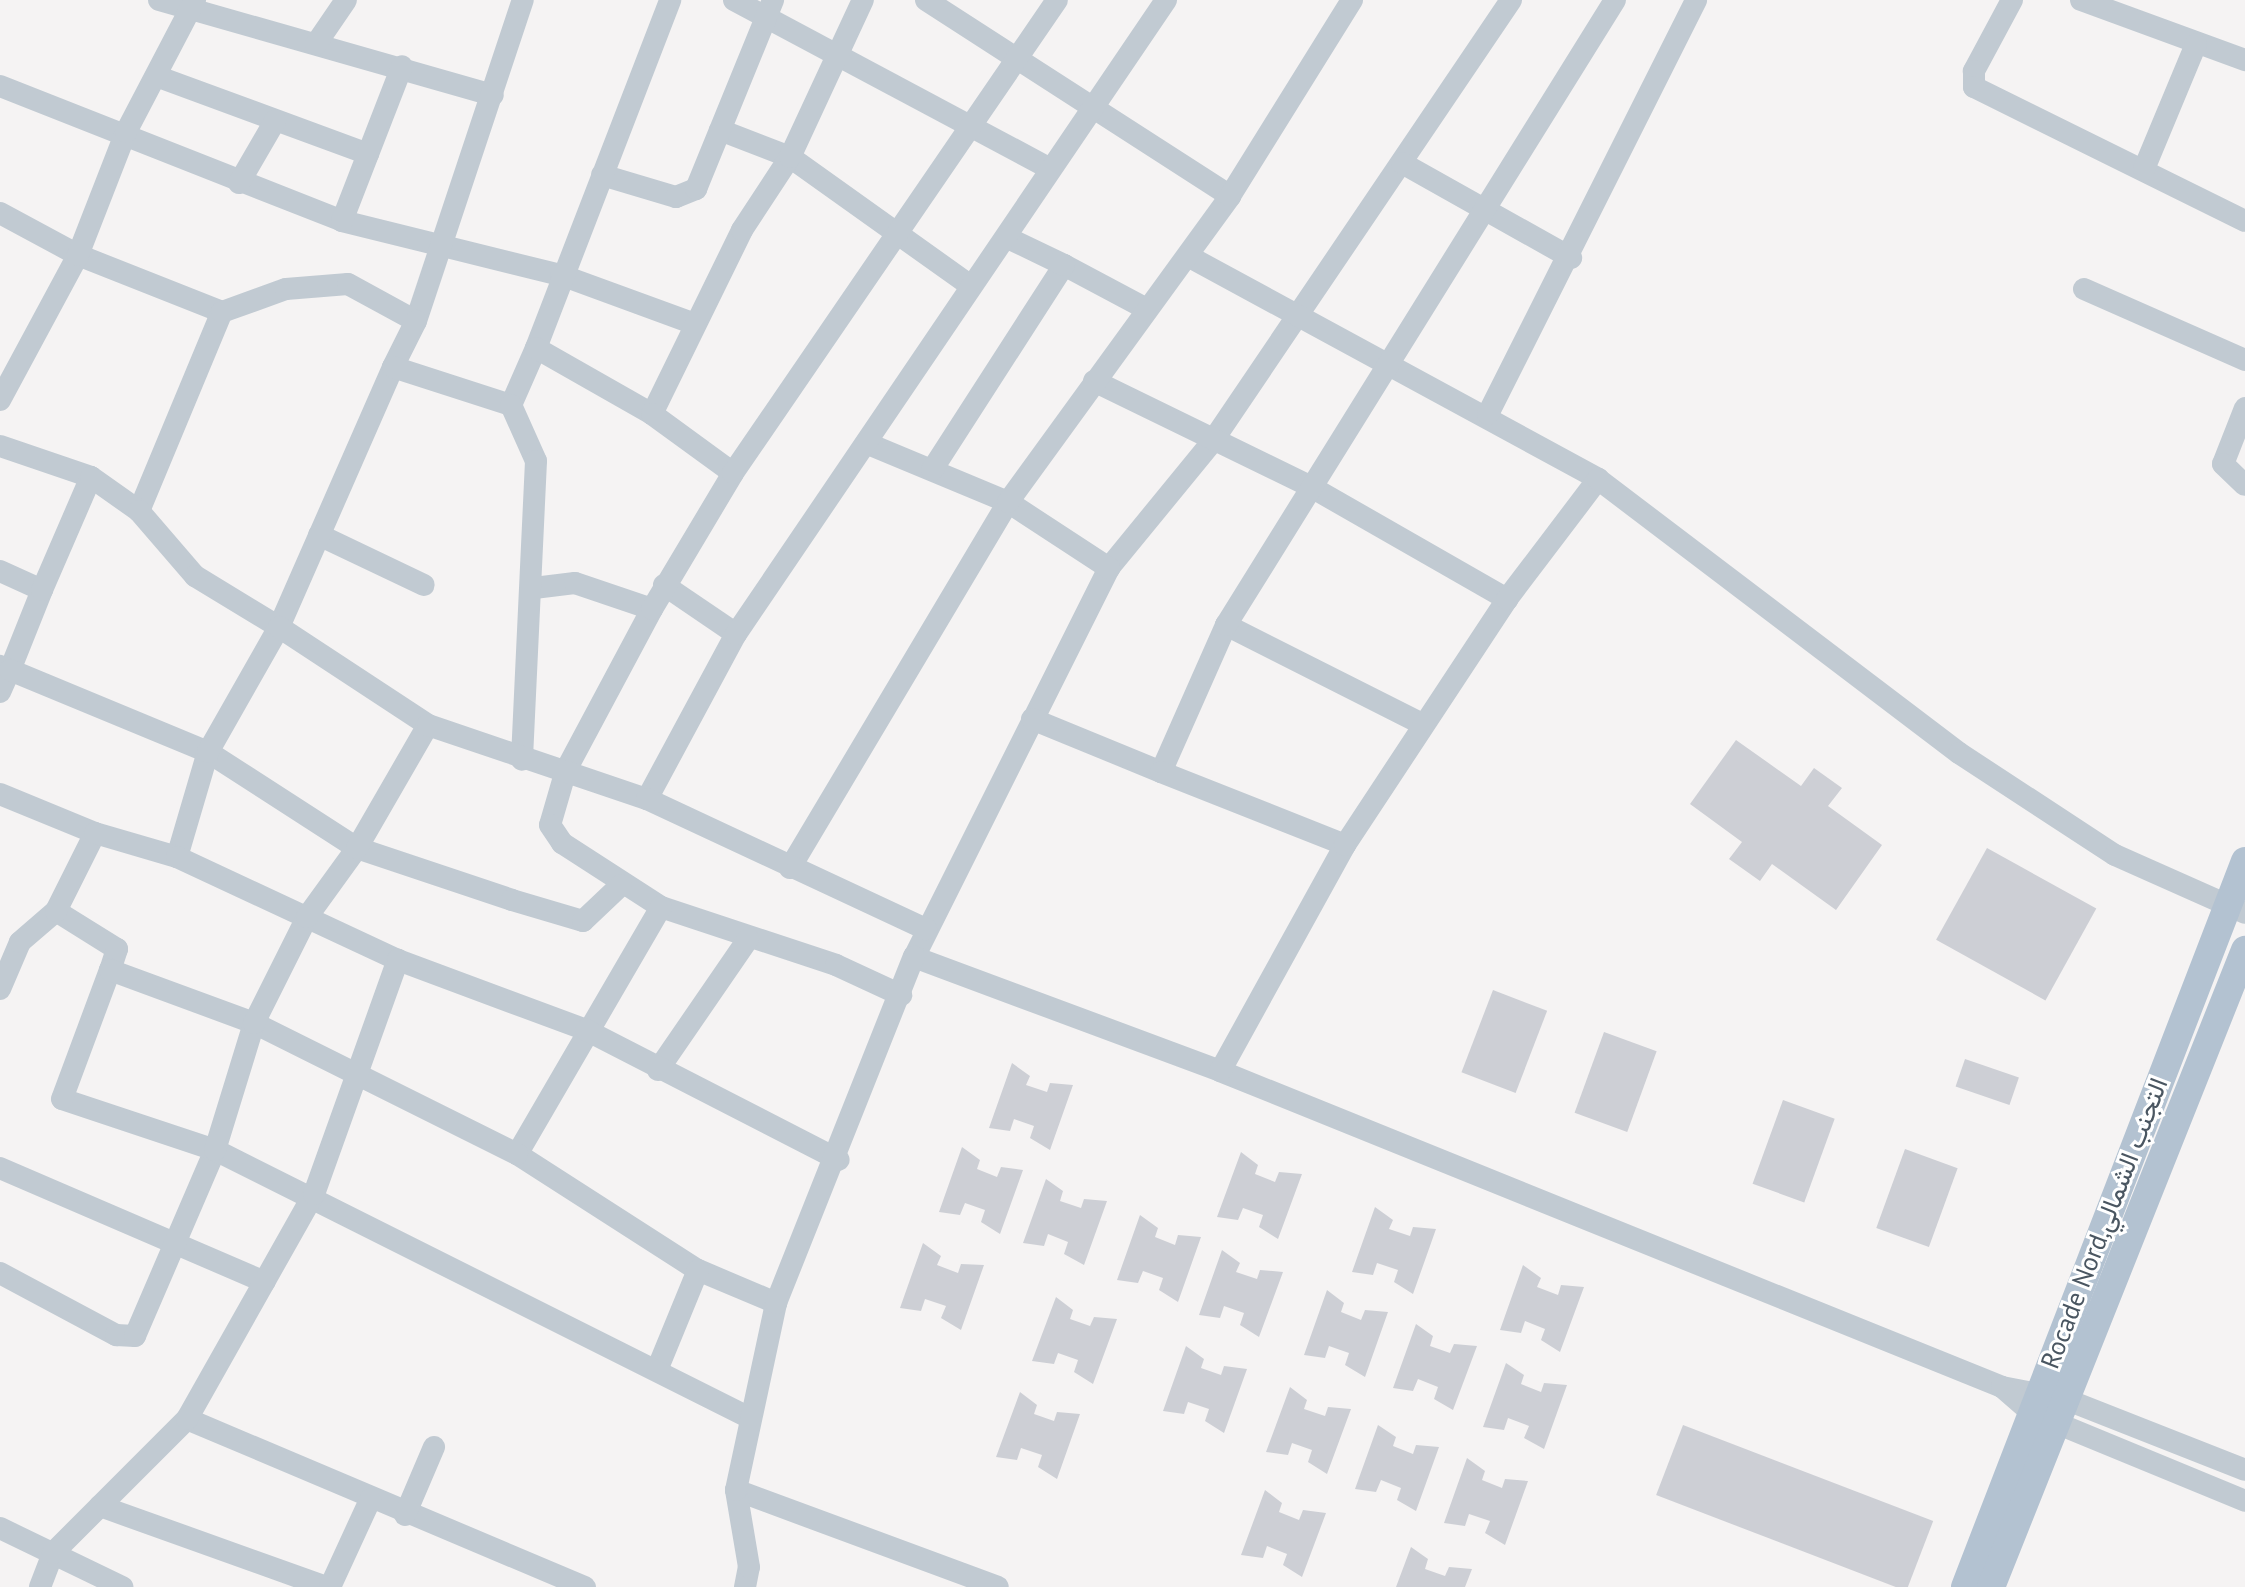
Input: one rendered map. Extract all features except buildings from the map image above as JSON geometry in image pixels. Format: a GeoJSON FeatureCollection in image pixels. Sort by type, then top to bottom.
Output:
{"type":"FeatureCollection","features":[{"type":"Feature","properties":{"kind":"main road","name":"Rocade Nord,التجنب الشمالي"},"geometry":{"type":"LineString","coordinates":[[1991,1587],[2048,1407],[2235,911],[2245,861]]}},
{"type":"Feature","properties":{"kind":"main road","name":"Rocade Nord,التجنب الشمالي"},"geometry":{"type":"LineString","coordinates":[[1965,1587],[2048,1407],[2245,950]]}},
{"type":"Feature","properties":{"kind":"street"},"geometry":{"type":"LineString","coordinates":[[159,0],[193,5],[493,95]]}},
{"type":"Feature","properties":{"kind":"street"},"geometry":{"type":"LineString","coordinates":[[316,44],[346,0]]}},
{"type":"Feature","properties":{"kind":"street"},"geometry":{"type":"LineString","coordinates":[[177,857],[208,752],[279,627],[416,321],[523,0]]}},
{"type":"Feature","properties":{"kind":"street"},"geometry":{"type":"LineString","coordinates":[[522,760],[534,588],[536,461],[511,405],[536,348],[561,275],[670,0]]}},
{"type":"Feature","properties":{"kind":"street"},"geometry":{"type":"LineString","coordinates":[[734,0],[769,8],[835,55],[970,130],[1050,169]]}},
{"type":"Feature","properties":{"kind":"street"},"geometry":{"type":"LineString","coordinates":[[652,414],[742,230],[790,157],[863,0]]}},
{"type":"Feature","properties":{"kind":"street"},"geometry":{"type":"LineString","coordinates":[[926,0],[1230,196]]}},
{"type":"Feature","properties":{"kind":"street"},"geometry":{"type":"LineString","coordinates":[[901,995],[661,907],[621,885],[562,843],[550,825],[566,770],[664,585],[733,473],[1057,0]]}},
{"type":"Feature","properties":{"kind":"street"},"geometry":{"type":"LineString","coordinates":[[647,799],[736,634],[971,286],[1010,239],[1050,169],[1166,0]]}},
{"type":"Feature","properties":{"kind":"street"},"geometry":{"type":"LineString","coordinates":[[790,868],[1008,502],[1145,308],[1188,256],[1230,196],[1352,0]]}},
{"type":"Feature","properties":{"kind":"street"},"geometry":{"type":"LineString","coordinates":[[745,1587],[749,1567],[736,1490],[746,1416],[776,1303],[839,1160],[926,929],[1109,568],[1212,442],[1511,0]]}},
{"type":"Feature","properties":{"kind":"street"},"geometry":{"type":"LineString","coordinates":[[1161,772],[1226,625],[1482,209],[1615,0]]}},
{"type":"Feature","properties":{"kind":"street"},"geometry":{"type":"LineString","coordinates":[[1488,414],[1571,258],[1696,0]]}},
{"type":"Feature","properties":{"kind":"street"},"geometry":{"type":"LineString","coordinates":[[2012,0],[1974,71],[1974,87],[2245,221]]}},
{"type":"Feature","properties":{"kind":"street"},"geometry":{"type":"LineString","coordinates":[[2081,0],[2245,60]]}},
{"type":"Feature","properties":{"kind":"street"},"geometry":{"type":"LineString","coordinates":[[1,396],[78,255],[126,132],[193,5]]}},
{"type":"Feature","properties":{"kind":"street"},"geometry":{"type":"LineString","coordinates":[[602,175],[688,195],[720,130],[769,8]]}},
{"type":"Feature","properties":{"kind":"street"},"geometry":{"type":"LineString","coordinates":[[2144,169],[2196,44]]}},
{"type":"Feature","properties":{"kind":"street"},"geometry":{"type":"LineString","coordinates":[[342,221],[402,66]]}},
{"type":"Feature","properties":{"kind":"street"},"geometry":{"type":"LineString","coordinates":[[156,76],[368,154]]}},
{"type":"Feature","properties":{"kind":"street"},"geometry":{"type":"LineString","coordinates":[[0,86],[126,132],[239,183],[342,221],[442,243],[561,275],[695,324]]}},
{"type":"Feature","properties":{"kind":"street"},"geometry":{"type":"LineString","coordinates":[[239,183],[275,121]]}},
{"type":"Feature","properties":{"kind":"street"},"geometry":{"type":"LineString","coordinates":[[720,130],[790,157],[971,286]]}},
{"type":"Feature","properties":{"kind":"street"},"geometry":{"type":"LineString","coordinates":[[1402,163],[1571,258]]}},
{"type":"Feature","properties":{"kind":"street"},"geometry":{"type":"LineString","coordinates":[[0,213],[78,255],[222,312],[286,289],[348,284],[416,321]]}},
{"type":"Feature","properties":{"kind":"street"},"geometry":{"type":"LineString","coordinates":[[1010,239],[1145,308]]}},
{"type":"Feature","properties":{"kind":"street"},"geometry":{"type":"LineString","coordinates":[[1188,256],[1391,361],[1598,479],[1959,753],[2115,855],[2235,911]]}},
{"type":"Feature","properties":{"kind":"street"},"geometry":{"type":"LineString","coordinates":[[932,470],[1064,265]]}},
{"type":"Feature","properties":{"kind":"street"},"geometry":{"type":"LineString","coordinates":[[2084,289],[2245,360]]}},
{"type":"Feature","properties":{"kind":"street"},"geometry":{"type":"LineString","coordinates":[[139,511],[222,312]]}},
{"type":"Feature","properties":{"kind":"street"},"geometry":{"type":"LineString","coordinates":[[536,348],[652,414],[733,473]]}},
{"type":"Feature","properties":{"kind":"street"},"geometry":{"type":"LineString","coordinates":[[393,367],[511,405]]}},
{"type":"Feature","properties":{"kind":"street"},"geometry":{"type":"LineString","coordinates":[[1094,381],[1212,442],[1313,488],[1507,599]]}},
{"type":"Feature","properties":{"kind":"street"},"geometry":{"type":"LineString","coordinates":[[2245,408],[2223,464],[2245,485]]}},
{"type":"Feature","properties":{"kind":"street"},"geometry":{"type":"LineString","coordinates":[[866,443],[1008,502],[1109,568]]}},
{"type":"Feature","properties":{"kind":"street"},"geometry":{"type":"LineString","coordinates":[[0,446],[91,477],[139,511],[195,576],[428,725],[522,760],[566,770],[647,799],[926,929]]}},
{"type":"Feature","properties":{"kind":"street"},"geometry":{"type":"LineString","coordinates":[[0,692],[5,668],[91,477]]}},
{"type":"Feature","properties":{"kind":"street"},"geometry":{"type":"LineString","coordinates":[[1220,1071],[1345,845],[1422,724],[1507,599],[1598,479]]}},
{"type":"Feature","properties":{"kind":"street"},"geometry":{"type":"LineString","coordinates":[[319,535],[424,585]]}},
{"type":"Feature","properties":{"kind":"street"},"geometry":{"type":"LineString","coordinates":[[0,571],[42,590]]}},
{"type":"Feature","properties":{"kind":"street"},"geometry":{"type":"LineString","coordinates":[[534,588],[575,583],[652,609]]}},
{"type":"Feature","properties":{"kind":"street"},"geometry":{"type":"LineString","coordinates":[[664,585],[736,634]]}},
{"type":"Feature","properties":{"kind":"street"},"geometry":{"type":"LineString","coordinates":[[1226,625],[1422,724]]}},
{"type":"Feature","properties":{"kind":"street"},"geometry":{"type":"LineString","coordinates":[[5,668],[208,752],[357,848],[583,921],[621,885]]}},
{"type":"Feature","properties":{"kind":"street"},"geometry":{"type":"LineString","coordinates":[[1032,719],[1345,845]]}},
{"type":"Feature","properties":{"kind":"street"},"geometry":{"type":"LineString","coordinates":[[0,1273],[116,1335],[135,1336],[171,1244],[215,1150],[254,1023],[307,917],[357,848],[428,725]]}},
{"type":"Feature","properties":{"kind":"street"},"geometry":{"type":"LineString","coordinates":[[0,794],[95,833],[177,857],[398,960],[586,1030],[658,1070],[839,1160]]}},
{"type":"Feature","properties":{"kind":"street"},"geometry":{"type":"LineString","coordinates":[[0,989],[20,942],[56,911],[95,833]]}},
{"type":"Feature","properties":{"kind":"street"},"geometry":{"type":"LineString","coordinates":[[517,1154],[586,1030],[661,907]]}},
{"type":"Feature","properties":{"kind":"street"},"geometry":{"type":"LineString","coordinates":[[56,911],[117,949],[62,1099],[215,1150],[314,1194],[436,1263],[746,1416]]}},
{"type":"Feature","properties":{"kind":"street"},"geometry":{"type":"LineString","coordinates":[[658,1070],[748,939]]}},
{"type":"Feature","properties":{"kind":"street"},"geometry":{"type":"LineString","coordinates":[[914,957],[1220,1071],[2002,1387],[2245,1501]]}},
{"type":"Feature","properties":{"kind":"street"},"geometry":{"type":"LineString","coordinates":[[40,1587],[53,1553],[187,1419],[314,1194],[353,1072],[398,960]]}},
{"type":"Feature","properties":{"kind":"street"},"geometry":{"type":"LineString","coordinates":[[110,970],[254,1023],[353,1072],[517,1154],[698,1270],[776,1303]]}},
{"type":"Feature","properties":{"kind":"street"},"geometry":{"type":"LineString","coordinates":[[0,1168],[265,1282]]}},
{"type":"Feature","properties":{"kind":"street"},"geometry":{"type":"LineString","coordinates":[[657,1370],[698,1270]]}},
{"type":"Feature","properties":{"kind":"street"},"geometry":{"type":"LineString","coordinates":[[2048,1407],[2245,1470]]}},
{"type":"Feature","properties":{"kind":"street"},"geometry":{"type":"LineString","coordinates":[[187,1419],[405,1515],[585,1587]]}},
{"type":"Feature","properties":{"kind":"street"},"geometry":{"type":"LineString","coordinates":[[405,1515],[434,1447]]}},
{"type":"Feature","properties":{"kind":"street"},"geometry":{"type":"LineString","coordinates":[[736,1490],[998,1587]]}},
{"type":"Feature","properties":{"kind":"street"},"geometry":{"type":"LineString","coordinates":[[100,1506],[328,1587],[370,1500]]}},
{"type":"Feature","properties":{"kind":"street"},"geometry":{"type":"LineString","coordinates":[[0,1528],[122,1587]]}}]}
